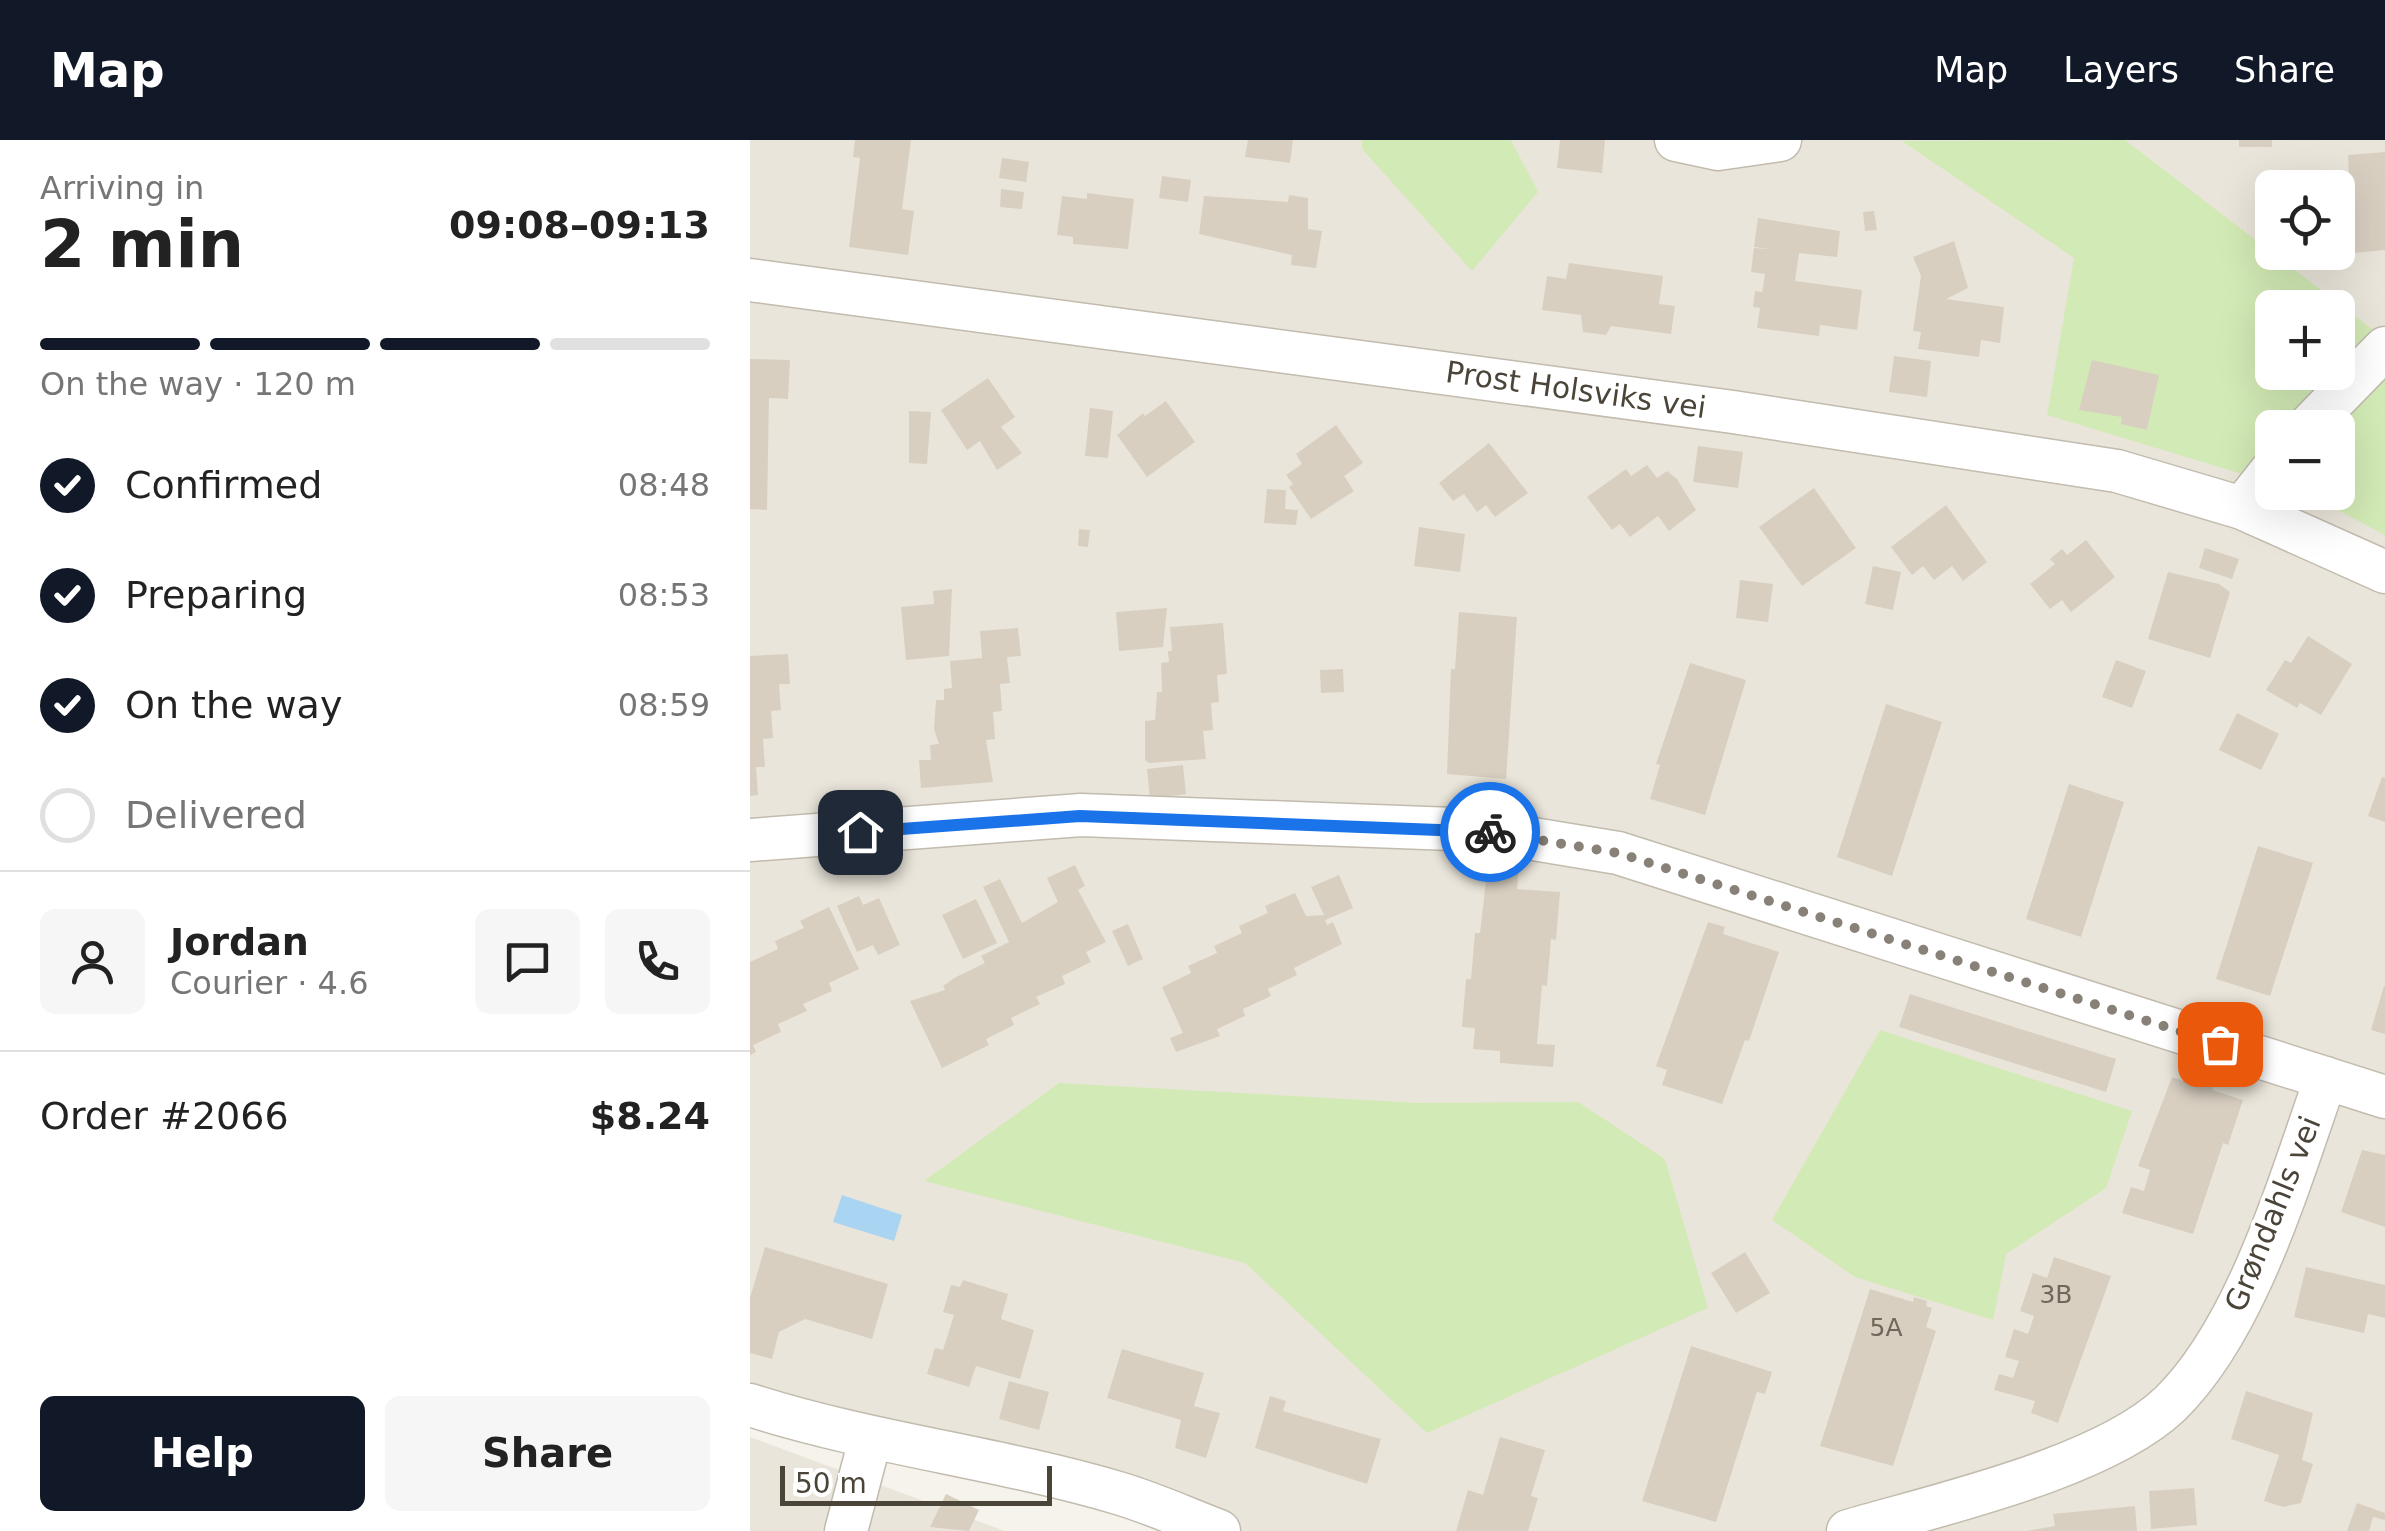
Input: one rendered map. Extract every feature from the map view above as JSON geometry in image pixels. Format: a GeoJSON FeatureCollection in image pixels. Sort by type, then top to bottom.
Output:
{"type":"FeatureCollection","features":[{"type":"Feature","properties":{"kind":"street"},"geometry":{"type":"LineString","coordinates":[[1676,140],[1718,149],[1780,140]]}},
{"type":"Feature","properties":{"kind":"street","name":"Prost Holsviks vei"},"geometry":{"type":"LineString","coordinates":[[750,280],[1734,412],[2117,472],[2242,508],[2385,572]]}},
{"type":"Feature","properties":{"kind":"street"},"geometry":{"type":"LineString","coordinates":[[2325,410],[2385,348]]}},
{"type":"Feature","properties":{"kind":"street"},"geometry":{"type":"LineString","coordinates":[[2242,508],[2255,492]]}},
{"type":"Feature","properties":{"kind":"street"},"geometry":{"type":"LineString","coordinates":[[750,840],[1080,816],[1479,830],[1618,853],[2385,1097]]}},
{"type":"Feature","properties":{"kind":"street","name":"Grøndahls vei"},"geometry":{"type":"LineString","coordinates":[[1848,1531],[2000,1486],[2098,1450],[2170,1404],[2226,1330],[2272,1230],[2326,1078]]}},
{"type":"Feature","properties":{"kind":"street"},"geometry":{"type":"LineString","coordinates":[[750,1405],[870,1440],[1017,1467],[1121,1493],[1219,1531]]}},
{"type":"Feature","properties":{"kind":"street"},"geometry":{"type":"LineString","coordinates":[[846,1531],[870,1440]]}},
{"type":"Feature","properties":{"kind":"shaded area"},"geometry":{"type":"Polygon","coordinates":[[[750,140],[2385,140],[2385,1531],[1207,1531],[750,1396],[750,140]]]}},
{"type":"Feature","properties":{"kind":"shaded area"},"geometry":{"type":"Polygon","coordinates":[[[750,1437],[1005,1531],[750,1531],[750,1437]]]}},
{"type":"Feature","properties":{"kind":"green space"},"geometry":{"type":"Polygon","coordinates":[[[1362,140],[1511,140],[1538,192],[1472,271],[1362,149],[1362,140]]]}},
{"type":"Feature","properties":{"kind":"green space"},"geometry":{"type":"Polygon","coordinates":[[[2125,140],[2255,240],[2255,270],[2295,270],[2321,290],[2255,290],[2255,390],[2355,390],[2355,316],[2385,339],[2385,535],[2337,510],[2355,510],[2355,410],[2255,410],[2255,478],[2047,415],[2074,258],[1902,141],[2125,140]]]}},
{"type":"Feature","properties":{"kind":"green space"},"geometry":{"type":"Polygon","coordinates":[[[1880,1030],[2132,1111],[2106,1188],[2006,1254],[1993,1320],[1855,1277],[1772,1220],[1880,1030]]]}},
{"type":"Feature","properties":{"kind":"green space"},"geometry":{"type":"Polygon","coordinates":[[[1059,1083],[1418,1103],[1578,1102],[1665,1159],[1708,1308],[1427,1433],[1245,1263],[924,1181],[1059,1083]]]}},
{"type":"Feature","properties":{"kind":"water"},"geometry":{"type":"Polygon","coordinates":[[[842,1195],[902,1215],[894,1241],[833,1222],[842,1195]]]}},
{"type":"Feature","properties":{"kind":"building"},"geometry":{"type":"Polygon","coordinates":[[[855,140],[911,140],[902,209],[914,211],[908,255],[849,247],[860,158],[853,157],[855,140]]]}},
{"type":"Feature","properties":{"kind":"building"},"geometry":{"type":"Polygon","coordinates":[[[1248,140],[1293,140],[1290,163],[1245,157],[1248,140]]]}},
{"type":"Feature","properties":{"kind":"building"},"geometry":{"type":"Polygon","coordinates":[[[1560,140],[1605,140],[1602,173],[1557,168],[1560,140]]]}},
{"type":"Feature","properties":{"kind":"building"},"geometry":{"type":"Polygon","coordinates":[[[2239,140],[2272,140],[2272,147],[2239,147],[2239,140]]]}},
{"type":"Feature","properties":{"kind":"building"},"geometry":{"type":"Polygon","coordinates":[[[2385,152],[2385,250],[2355,253],[2355,170],[2349,170],[2348,155],[2385,152]]]}},
{"type":"Feature","properties":{"kind":"building"},"geometry":{"type":"Polygon","coordinates":[[[1002,158],[1029,162],[1026,182],[999,178],[1002,158]]]}},
{"type":"Feature","properties":{"kind":"building"},"geometry":{"type":"Polygon","coordinates":[[[1162,176],[1191,180],[1188,202],[1159,198],[1162,176]]]}},
{"type":"Feature","properties":{"kind":"building"},"geometry":{"type":"Polygon","coordinates":[[[1001,189],[1024,192],[1022,209],[1000,207],[1001,189]]]}},
{"type":"Feature","properties":{"kind":"building"},"geometry":{"type":"Polygon","coordinates":[[[1087,193],[1134,199],[1128,249],[1073,244],[1073,237],[1057,235],[1062,196],[1087,199],[1087,193]]]}},
{"type":"Feature","properties":{"kind":"building"},"geometry":{"type":"Polygon","coordinates":[[[1289,195],[1308,198],[1308,229],[1322,231],[1316,268],[1291,265],[1292,255],[1199,234],[1204,196],[1288,202],[1289,195]]]}},
{"type":"Feature","properties":{"kind":"building"},"geometry":{"type":"Polygon","coordinates":[[[1874,211],[1877,230],[1865,231],[1863,212],[1874,211]]]}},
{"type":"Feature","properties":{"kind":"building"},"geometry":{"type":"Polygon","coordinates":[[[1758,218],[1840,231],[1837,257],[1799,253],[1795,281],[1862,290],[1857,330],[1820,325],[1819,336],[1757,328],[1760,308],[1753,307],[1755,291],[1762,292],[1765,274],[1751,272],[1754,248],[1769,249],[1754,247],[1758,218]]]}},
{"type":"Feature","properties":{"kind":"building"},"geometry":{"type":"Polygon","coordinates":[[[1954,241],[1968,288],[1946,299],[2004,307],[2000,343],[1981,340],[1979,357],[1918,349],[1921,332],[1913,331],[1921,276],[1913,257],[1954,241]]]}},
{"type":"Feature","properties":{"kind":"building"},"geometry":{"type":"Polygon","coordinates":[[[1569,263],[1663,276],[1659,304],[1675,306],[1671,334],[1611,326],[1606,335],[1583,332],[1581,315],[1542,310],[1547,276],[1566,279],[1569,263]]]}},
{"type":"Feature","properties":{"kind":"building"},"geometry":{"type":"Polygon","coordinates":[[[1894,356],[1931,361],[1927,397],[1889,392],[1894,356]]]}},
{"type":"Feature","properties":{"kind":"building"},"geometry":{"type":"Polygon","coordinates":[[[750,359],[790,360],[788,399],[769,398],[767,510],[750,509],[750,359]]]}},
{"type":"Feature","properties":{"kind":"building"},"geometry":{"type":"Polygon","coordinates":[[[2092,360],[2159,375],[2147,430],[2121,424],[2122,417],[2079,410],[2092,360]]]}},
{"type":"Feature","properties":{"kind":"building"},"geometry":{"type":"Polygon","coordinates":[[[988,378],[1015,417],[1001,427],[1022,453],[997,470],[980,441],[967,450],[941,410],[988,378]]]}},
{"type":"Feature","properties":{"kind":"building"},"geometry":{"type":"Polygon","coordinates":[[[1166,401],[1195,442],[1147,477],[1117,435],[1143,413],[1145,416],[1166,401]]]}},
{"type":"Feature","properties":{"kind":"building"},"geometry":{"type":"Polygon","coordinates":[[[1090,408],[1113,411],[1108,458],[1085,456],[1090,408]]]}},
{"type":"Feature","properties":{"kind":"building"},"geometry":{"type":"Polygon","coordinates":[[[909,411],[931,412],[927,464],[909,463],[909,411]]]}},
{"type":"Feature","properties":{"kind":"building"},"geometry":{"type":"Polygon","coordinates":[[[1336,425],[1363,463],[1344,476],[1354,491],[1311,519],[1289,487],[1293,484],[1286,475],[1302,464],[1296,454],[1336,425]]]}},
{"type":"Feature","properties":{"kind":"building"},"geometry":{"type":"Polygon","coordinates":[[[1489,443],[1528,493],[1495,517],[1486,505],[1477,512],[1464,494],[1453,501],[1439,483],[1489,443]]]}},
{"type":"Feature","properties":{"kind":"building"},"geometry":{"type":"Polygon","coordinates":[[[1698,446],[1743,452],[1738,488],[1693,482],[1698,446]]]}},
{"type":"Feature","properties":{"kind":"building"},"geometry":{"type":"Polygon","coordinates":[[[1647,465],[1657,478],[1667,471],[1677,479],[1696,510],[1669,531],[1658,516],[1630,537],[1620,524],[1612,530],[1587,497],[1626,469],[1631,476],[1647,465]]]}},
{"type":"Feature","properties":{"kind":"building"},"geometry":{"type":"Polygon","coordinates":[[[1814,488],[1856,548],[1802,586],[1759,527],[1814,488]]]}},
{"type":"Feature","properties":{"kind":"building"},"geometry":{"type":"Polygon","coordinates":[[[1267,489],[1286,490],[1285,509],[1298,510],[1296,525],[1264,523],[1267,489]]]}},
{"type":"Feature","properties":{"kind":"building"},"geometry":{"type":"Polygon","coordinates":[[[1946,505],[1987,562],[1963,581],[1952,566],[1934,580],[1923,566],[1912,575],[1891,547],[1946,505]]]}},
{"type":"Feature","properties":{"kind":"building"},"geometry":{"type":"Polygon","coordinates":[[[1419,527],[1465,534],[1460,572],[1414,566],[1419,527]]]}},
{"type":"Feature","properties":{"kind":"building"},"geometry":{"type":"Polygon","coordinates":[[[1079,529],[1090,530],[1088,547],[1078,546],[1079,529]]]}},
{"type":"Feature","properties":{"kind":"building"},"geometry":{"type":"Polygon","coordinates":[[[2086,540],[2115,577],[2071,612],[2062,600],[2050,609],[2030,584],[2055,564],[2050,559],[2062,549],[2067,555],[2086,540]]]}},
{"type":"Feature","properties":{"kind":"building"},"geometry":{"type":"Polygon","coordinates":[[[2205,548],[2239,559],[2232,579],[2199,568],[2205,548]]]}},
{"type":"Feature","properties":{"kind":"building"},"geometry":{"type":"Polygon","coordinates":[[[1873,566],[1901,572],[1893,610],[1865,604],[1873,566]]]}},
{"type":"Feature","properties":{"kind":"building"},"geometry":{"type":"Polygon","coordinates":[[[2168,572],[2219,584],[2230,592],[2210,658],[2148,639],[2168,572]]]}},
{"type":"Feature","properties":{"kind":"building"},"geometry":{"type":"Polygon","coordinates":[[[1740,580],[1773,584],[1768,622],[1736,618],[1740,580]]]}},
{"type":"Feature","properties":{"kind":"building"},"geometry":{"type":"Polygon","coordinates":[[[952,589],[949,656],[906,660],[901,607],[934,604],[933,591],[952,589]]]}},
{"type":"Feature","properties":{"kind":"building"},"geometry":{"type":"Polygon","coordinates":[[[1167,608],[1163,647],[1119,651],[1116,612],[1167,608]]]}},
{"type":"Feature","properties":{"kind":"building"},"geometry":{"type":"Polygon","coordinates":[[[1459,612],[1517,617],[1506,779],[1447,774],[1451,669],[1455,669],[1459,612]]]}},
{"type":"Feature","properties":{"kind":"building"},"geometry":{"type":"Polygon","coordinates":[[[1223,623],[1227,674],[1217,675],[1219,702],[1211,703],[1213,730],[1203,731],[1206,759],[1149,763],[1145,760],[1145,721],[1155,720],[1157,692],[1162,692],[1161,663],[1169,662],[1168,651],[1172,651],[1170,627],[1223,623]]]}},
{"type":"Feature","properties":{"kind":"building"},"geometry":{"type":"Polygon","coordinates":[[[1018,628],[1021,656],[1007,657],[1010,683],[1000,684],[1002,711],[993,712],[995,739],[986,740],[993,782],[921,788],[919,760],[931,760],[930,745],[939,744],[934,729],[936,700],[944,700],[944,689],[952,688],[950,661],[982,658],[980,631],[1018,628]]]}},
{"type":"Feature","properties":{"kind":"building"},"geometry":{"type":"Polygon","coordinates":[[[2308,636],[2352,664],[2321,715],[2300,703],[2297,708],[2266,690],[2285,660],[2291,663],[2308,636]]]}},
{"type":"Feature","properties":{"kind":"building"},"geometry":{"type":"Polygon","coordinates":[[[788,654],[790,684],[779,684],[781,710],[771,711],[773,738],[763,739],[765,767],[756,767],[758,795],[750,796],[750,656],[788,654]]]}},
{"type":"Feature","properties":{"kind":"building"},"geometry":{"type":"Polygon","coordinates":[[[2116,660],[2146,671],[2132,708],[2102,697],[2116,660]]]}},
{"type":"Feature","properties":{"kind":"building"},"geometry":{"type":"Polygon","coordinates":[[[1690,663],[1746,680],[1705,815],[1650,799],[1660,765],[1656,764],[1690,663]]]}},
{"type":"Feature","properties":{"kind":"building"},"geometry":{"type":"Polygon","coordinates":[[[1343,669],[1344,692],[1321,693],[1320,670],[1343,669]]]}},
{"type":"Feature","properties":{"kind":"building"},"geometry":{"type":"Polygon","coordinates":[[[1886,704],[1942,722],[1892,876],[1837,857],[1886,704]]]}},
{"type":"Feature","properties":{"kind":"building"},"geometry":{"type":"Polygon","coordinates":[[[2237,713],[2279,734],[2261,770],[2219,750],[2237,713]]]}},
{"type":"Feature","properties":{"kind":"building"},"geometry":{"type":"Polygon","coordinates":[[[1183,765],[1186,794],[1150,799],[1147,769],[1183,765]]]}},
{"type":"Feature","properties":{"kind":"building"},"geometry":{"type":"Polygon","coordinates":[[[2382,777],[2385,778],[2385,822],[2368,816],[2382,777]]]}},
{"type":"Feature","properties":{"kind":"building"},"geometry":{"type":"Polygon","coordinates":[[[2069,784],[2124,802],[2081,937],[2026,919],[2069,784]]]}},
{"type":"Feature","properties":{"kind":"building"},"geometry":{"type":"Polygon","coordinates":[[[2258,846],[2313,863],[2270,996],[2216,979],[2258,846]]]}},
{"type":"Feature","properties":{"kind":"building"},"geometry":{"type":"Polygon","coordinates":[[[1488,863],[1519,865],[1517,889],[1560,892],[1556,940],[1551,939],[1547,986],[1542,985],[1537,1044],[1555,1045],[1553,1067],[1500,1063],[1500,1051],[1473,1049],[1475,1028],[1462,1027],[1466,979],[1471,979],[1475,933],[1480,933],[1488,863]]]}},
{"type":"Feature","properties":{"kind":"building"},"geometry":{"type":"Polygon","coordinates":[[[1075,865],[1085,886],[1078,890],[1106,942],[1086,952],[1091,962],[1062,976],[1065,984],[1036,997],[1040,1004],[1011,1018],[1014,1025],[986,1039],[989,1045],[942,1068],[910,1001],[945,990],[943,986],[956,977],[985,963],[981,956],[1009,942],[983,887],[1000,879],[1022,923],[1058,902],[1047,878],[1075,865]]]}},
{"type":"Feature","properties":{"kind":"building"},"geometry":{"type":"Polygon","coordinates":[[[1339,875],[1353,908],[1325,920],[1327,925],[1333,922],[1342,944],[1294,968],[1297,975],[1268,989],[1271,996],[1243,1009],[1245,1016],[1217,1029],[1220,1036],[1176,1052],[1170,1038],[1183,1033],[1162,987],[1191,973],[1188,966],[1217,953],[1214,946],[1242,933],[1239,926],[1268,913],[1265,906],[1295,893],[1306,916],[1324,915],[1311,887],[1339,875]]]}},
{"type":"Feature","properties":{"kind":"building"},"geometry":{"type":"Polygon","coordinates":[[[859,896],[863,905],[879,898],[900,945],[878,955],[873,945],[857,952],[837,906],[859,896]]]}},
{"type":"Feature","properties":{"kind":"building"},"geometry":{"type":"Polygon","coordinates":[[[976,899],[997,943],[963,959],[942,915],[976,899]]]}},
{"type":"Feature","properties":{"kind":"building"},"geometry":{"type":"Polygon","coordinates":[[[829,907],[859,969],[829,983],[832,991],[803,1004],[807,1011],[778,1024],[781,1032],[753,1045],[756,1052],[750,1055],[750,962],[778,949],[775,941],[804,928],[800,921],[829,907]]]}},
{"type":"Feature","properties":{"kind":"building"},"geometry":{"type":"Polygon","coordinates":[[[1708,922],[1725,927],[1723,934],[1779,952],[1749,1041],[1745,1040],[1722,1104],[1662,1085],[1667,1070],[1656,1066],[1708,922]]]}},
{"type":"Feature","properties":{"kind":"building"},"geometry":{"type":"Polygon","coordinates":[[[1128,924],[1143,959],[1128,966],[1112,931],[1128,924]]]}},
{"type":"Feature","properties":{"kind":"building"},"geometry":{"type":"Polygon","coordinates":[[[2385,986],[2385,1034],[2371,1030],[2385,986]]]}},
{"type":"Feature","properties":{"kind":"building"},"geometry":{"type":"Polygon","coordinates":[[[1910,994],[2116,1059],[2106,1092],[1899,1027],[1910,994]]]}},
{"type":"Feature","properties":{"kind":"building"},"geometry":{"type":"Polygon","coordinates":[[[2192,1074],[2215,1082],[2212,1090],[2243,1100],[2228,1145],[2223,1143],[2193,1234],[2122,1213],[2131,1187],[2144,1191],[2150,1170],[2138,1166],[2172,1077],[2189,1083],[2192,1074]]]}},
{"type":"Feature","properties":{"kind":"building"},"geometry":{"type":"Polygon","coordinates":[[[2362,1150],[2385,1155],[2385,1227],[2341,1212],[2362,1150]]]}},
{"type":"Feature","properties":{"kind":"building"},"geometry":{"type":"Polygon","coordinates":[[[765,1247],[888,1284],[872,1339],[805,1319],[779,1332],[772,1359],[750,1353],[750,1298],[765,1247]]]}},
{"type":"Feature","properties":{"kind":"building"},"geometry":{"type":"Polygon","coordinates":[[[1745,1252],[1770,1293],[1736,1313],[1711,1273],[1745,1252]]]}},
{"type":"Feature","properties":{"kind":"building"},"geometry":{"type":"Polygon","coordinates":[[[2054,1257],[2111,1276],[2058,1423],[2031,1413],[2035,1401],[1994,1390],[1999,1374],[2013,1378],[2019,1361],[2005,1357],[2014,1329],[2028,1334],[2034,1316],[2020,1311],[2033,1273],[2047,1278],[2054,1257]]]}},
{"type":"Feature","properties":{"kind":"building"},"geometry":{"type":"Polygon","coordinates":[[[2306,1267],[2385,1285],[2385,1318],[2368,1314],[2364,1333],[2294,1317],[2306,1267]]]}},
{"type":"Feature","properties":{"kind":"building"},"geometry":{"type":"Polygon","coordinates":[[[963,1280],[1008,1294],[1001,1319],[1034,1330],[1020,1379],[976,1366],[969,1387],[927,1374],[935,1348],[943,1350],[954,1315],[943,1312],[951,1285],[960,1287],[963,1280]]]}},
{"type":"Feature","properties":{"kind":"building"},"geometry":{"type":"Polygon","coordinates":[[[1870,1289],[1913,1302],[1914,1297],[1927,1301],[1926,1306],[1932,1308],[1926,1327],[1936,1331],[1893,1466],[1820,1446],[1870,1289]]]}},
{"type":"Feature","properties":{"kind":"building"},"geometry":{"type":"Polygon","coordinates":[[[1691,1346],[1772,1372],[1765,1394],[1757,1392],[1716,1522],[1642,1501],[1691,1346]]]}},
{"type":"Feature","properties":{"kind":"building"},"geometry":{"type":"Polygon","coordinates":[[[1122,1349],[1204,1373],[1194,1406],[1220,1413],[1206,1458],[1175,1448],[1181,1420],[1107,1398],[1122,1349]]]}},
{"type":"Feature","properties":{"kind":"building"},"geometry":{"type":"Polygon","coordinates":[[[1009,1381],[1049,1392],[1039,1430],[999,1419],[1009,1381]]]}},
{"type":"Feature","properties":{"kind":"building"},"geometry":{"type":"Polygon","coordinates":[[[2246,1391],[2313,1413],[2302,1460],[2313,1464],[2301,1503],[2283,1507],[2264,1501],[2279,1455],[2231,1439],[2246,1391]]]}},
{"type":"Feature","properties":{"kind":"building"},"geometry":{"type":"Polygon","coordinates":[[[1270,1396],[1286,1401],[1283,1411],[1381,1439],[1367,1484],[1255,1448],[1270,1396]]]}},
{"type":"Feature","properties":{"kind":"building"},"geometry":{"type":"Polygon","coordinates":[[[1500,1437],[1545,1450],[1531,1496],[1538,1498],[1528,1531],[1456,1531],[1468,1490],[1483,1495],[1500,1437]]]}},
{"type":"Feature","properties":{"kind":"building"},"geometry":{"type":"Polygon","coordinates":[[[2194,1488],[2197,1525],[2151,1529],[2149,1491],[2194,1488]]]}},
{"type":"Feature","properties":{"kind":"building"},"geometry":{"type":"Polygon","coordinates":[[[946,1494],[979,1510],[969,1531],[930,1527],[946,1494]]]}},
{"type":"Feature","properties":{"kind":"building"},"geometry":{"type":"Polygon","coordinates":[[[2357,1503],[2385,1513],[2385,1520],[2373,1517],[2369,1531],[2347,1531],[2357,1503]]]}},
{"type":"Feature","properties":{"kind":"building"},"geometry":{"type":"Polygon","coordinates":[[[2135,1506],[2137,1531],[2027,1531],[2055,1526],[2053,1514],[2135,1506]]]}},
{"type":"Feature","properties":{"kind":"way so far"},"geometry":{"type":"LineString","coordinates":[[1490,832],[1618,853],[2220,1044]]}},
{"type":"Feature","properties":{"kind":"route"},"geometry":{"type":"LineString","coordinates":[[860,832],[1080,816],[1490,832]]}}]}
